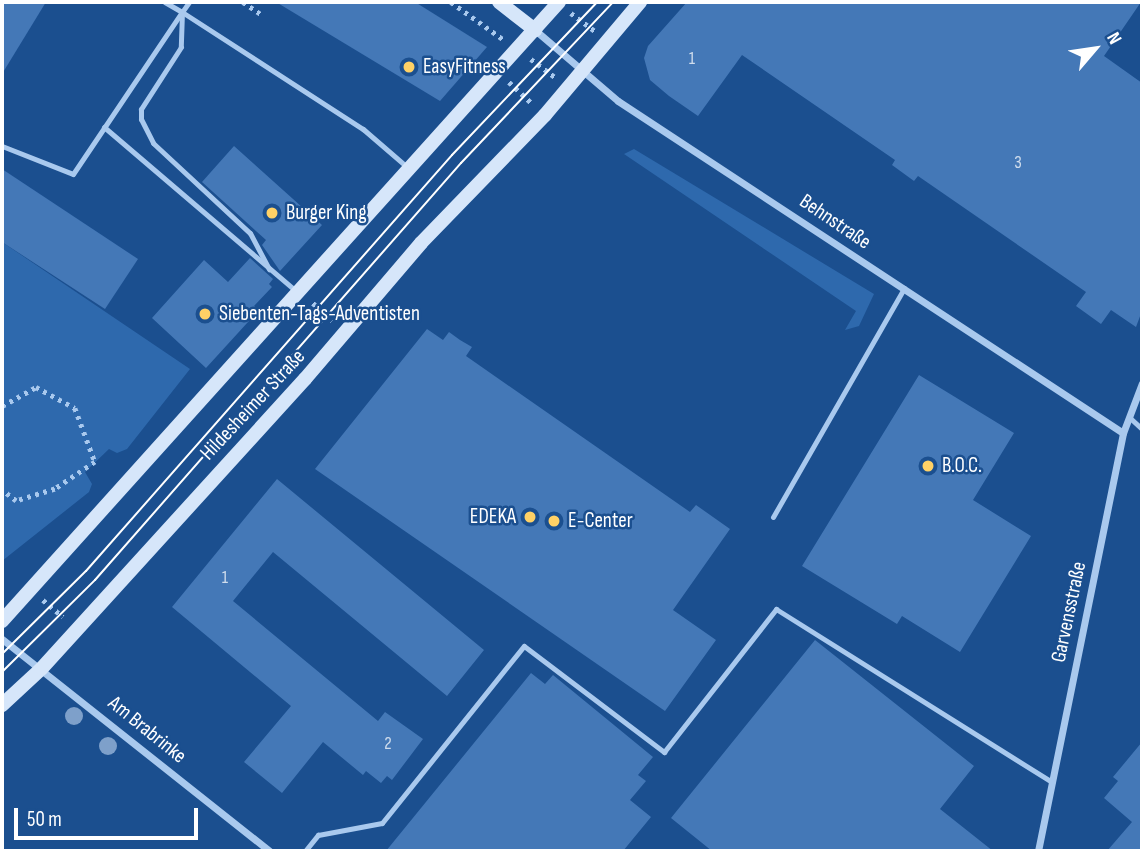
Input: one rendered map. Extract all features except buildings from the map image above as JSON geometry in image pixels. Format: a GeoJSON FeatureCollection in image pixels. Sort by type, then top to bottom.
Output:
{"type":"FeatureCollection","features":[{"type":"Feature","properties":{"kind":"main road"},"geometry":{"type":"LineString","coordinates":[[499,2],[535,30]]}},
{"type":"Feature","properties":{"kind":"main road","name":"Hildesheimer Straße"},"geometry":{"type":"LineString","coordinates":[[2,621],[33,590],[559,2]]}},
{"type":"Feature","properties":{"kind":"main road","name":"Hildesheimer Straße"},"geometry":{"type":"LineString","coordinates":[[2,705],[42,668],[345,336],[421,243],[545,116],[640,2]]}},
{"type":"Feature","properties":{"kind":"street","name":"Behnstraße"},"geometry":{"type":"LineString","coordinates":[[535,30],[618,101],[1123,433]]}},
{"type":"Feature","properties":{"kind":"street","name":"Garvensstraße"},"geometry":{"type":"LineString","coordinates":[[1038,851],[1123,433],[1142,383]]}},
{"type":"Feature","properties":{"kind":"street","name":"Am Brabrinke"},"geometry":{"type":"LineString","coordinates":[[2,639],[42,668],[269,851]]}},
{"type":"Feature","properties":{"kind":"lane"},"geometry":{"type":"LineString","coordinates":[[165,2],[363,129],[409,169]]}},
{"type":"Feature","properties":{"kind":"lane"},"geometry":{"type":"LineString","coordinates":[[2,146],[73,174],[188,2]]}},
{"type":"Feature","properties":{"kind":"lane"},"geometry":{"type":"LineString","coordinates":[[182,12],[181,47],[141,109],[141,119],[153,143],[250,233],[269,269]]}},
{"type":"Feature","properties":{"kind":"lane"},"geometry":{"type":"LineString","coordinates":[[104,127],[299,293]]}},
{"type":"Feature","properties":{"kind":"lane"},"geometry":{"type":"LineString","coordinates":[[772,517],[904,288]]}},
{"type":"Feature","properties":{"kind":"lane"},"geometry":{"type":"LineString","coordinates":[[1129,417],[1142,429]]}},
{"type":"Feature","properties":{"kind":"lane"},"geometry":{"type":"LineString","coordinates":[[305,851],[318,835],[382,823],[524,646],[664,752],[776,609],[1052,782]]}},
{"type":"Feature","properties":{"kind":"path"},"geometry":{"type":"LineString","coordinates":[[243,2],[261,14]]}},
{"type":"Feature","properties":{"kind":"path"},"geometry":{"type":"LineString","coordinates":[[451,2],[570,87]]}},
{"type":"Feature","properties":{"kind":"path"},"geometry":{"type":"LineString","coordinates":[[559,2],[606,40]]}},
{"type":"Feature","properties":{"kind":"path"},"geometry":{"type":"LineString","coordinates":[[498,71],[545,116]]}},
{"type":"Feature","properties":{"kind":"path"},"geometry":{"type":"LineString","coordinates":[[321,293],[313,304],[336,325]]}},
{"type":"Feature","properties":{"kind":"path"},"geometry":{"type":"LineString","coordinates":[[2,406],[36,387],[75,408],[95,462],[55,489],[16,501],[2,489]]}},
{"type":"Feature","properties":{"kind":"path"},"geometry":{"type":"LineString","coordinates":[[33,590],[76,630]]}},
{"type":"Feature","properties":{"kind":"shaded area"},"geometry":{"type":"Polygon","coordinates":[[[634,149],[874,294],[859,326],[845,330],[856,311],[624,154],[634,149]]]}},
{"type":"Feature","properties":{"kind":"shaded area"},"geometry":{"type":"Polygon","coordinates":[[[2,242],[190,369],[127,449],[117,453],[109,449],[85,472],[92,484],[89,492],[2,561],[2,242]]]}},
{"type":"Feature","properties":{"kind":"tram line"},"geometry":{"type":"LineString","coordinates":[[2,654],[86,571],[452,155],[597,2]]}},
{"type":"Feature","properties":{"kind":"tram line"},"geometry":{"type":"LineString","coordinates":[[2,672],[95,580],[461,163],[613,2]]}},
{"type":"Feature","properties":{"kind":"place","name":"EasyFitness"},"geometry":{"type":"Point","coordinates":[409,67]}},
{"type":"Feature","properties":{"kind":"place","name":"Burger King"},"geometry":{"type":"Point","coordinates":[272,213]}},
{"type":"Feature","properties":{"kind":"place","name":"Siebenten-Tags-Adventisten"},"geometry":{"type":"Point","coordinates":[205,314]}},
{"type":"Feature","properties":{"kind":"place","name":"B.O.C."},"geometry":{"type":"Point","coordinates":[928,466]}},
{"type":"Feature","properties":{"kind":"place","name":"EDEKA"},"geometry":{"type":"Point","coordinates":[530,517]}},
{"type":"Feature","properties":{"kind":"place","name":"E-Center"},"geometry":{"type":"Point","coordinates":[554,521]}}]}
